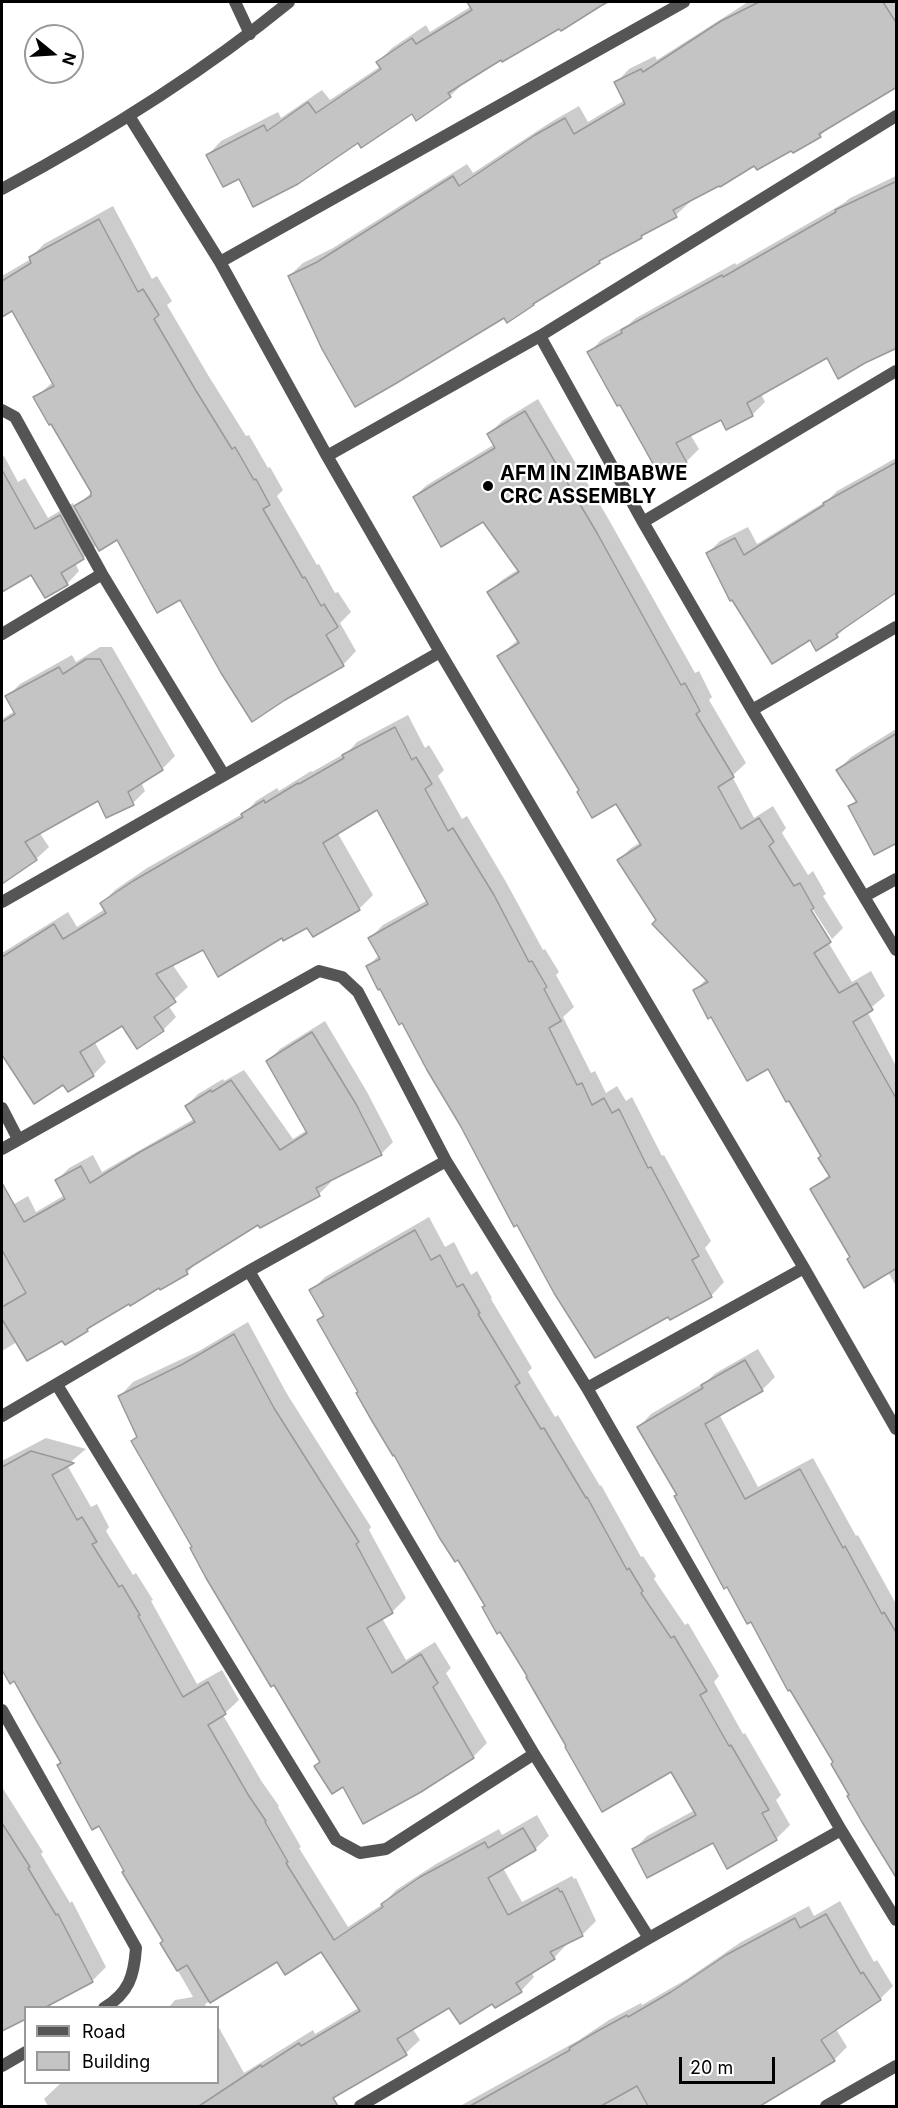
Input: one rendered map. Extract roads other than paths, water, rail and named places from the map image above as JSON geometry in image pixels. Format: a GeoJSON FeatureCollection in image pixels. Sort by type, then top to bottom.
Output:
{"type":"FeatureCollection","features":[{"type":"Feature","properties":{"kind":"street"},"geometry":{"type":"LineString","coordinates":[[235,2],[250,34]]}},
{"type":"Feature","properties":{"kind":"street"},"geometry":{"type":"LineString","coordinates":[[2,189],[129,116],[250,34],[289,2]]}},
{"type":"Feature","properties":{"kind":"street"},"geometry":{"type":"LineString","coordinates":[[220,262],[684,2]]}},
{"type":"Feature","properties":{"kind":"street"},"geometry":{"type":"LineString","coordinates":[[129,116],[220,262],[327,456],[440,652],[804,1268],[897,1430]]}},
{"type":"Feature","properties":{"kind":"street"},"geometry":{"type":"LineString","coordinates":[[327,456],[540,336],[897,116]]}},
{"type":"Feature","properties":{"kind":"street"},"geometry":{"type":"LineString","coordinates":[[540,336],[643,522],[752,710],[897,950]]}},
{"type":"Feature","properties":{"kind":"street"},"geometry":{"type":"LineString","coordinates":[[643,522],[897,371]]}},
{"type":"Feature","properties":{"kind":"street"},"geometry":{"type":"LineString","coordinates":[[2,410],[15,417],[102,574],[224,775]]}},
{"type":"Feature","properties":{"kind":"street"},"geometry":{"type":"LineString","coordinates":[[2,634],[102,574]]}},
{"type":"Feature","properties":{"kind":"street"},"geometry":{"type":"LineString","coordinates":[[752,710],[897,627]]}},
{"type":"Feature","properties":{"kind":"street"},"geometry":{"type":"LineString","coordinates":[[2,902],[440,652]]}},
{"type":"Feature","properties":{"kind":"street"},"geometry":{"type":"LineString","coordinates":[[865,896],[897,879]]}},
{"type":"Feature","properties":{"kind":"street"},"geometry":{"type":"LineString","coordinates":[[2,1149],[319,970],[342,976],[358,992],[446,1161],[586,1388],[841,1830],[897,1920]]}},
{"type":"Feature","properties":{"kind":"street"},"geometry":{"type":"LineString","coordinates":[[2,1108],[18,1139]]}},
{"type":"Feature","properties":{"kind":"street"},"geometry":{"type":"LineString","coordinates":[[2,1416],[249,1271],[446,1161]]}},
{"type":"Feature","properties":{"kind":"street"},"geometry":{"type":"LineString","coordinates":[[586,1388],[804,1268]]}},
{"type":"Feature","properties":{"kind":"street"},"geometry":{"type":"LineString","coordinates":[[249,1271],[534,1754],[649,1938]]}},
{"type":"Feature","properties":{"kind":"street"},"geometry":{"type":"LineString","coordinates":[[57,1385],[336,1840],[360,1853],[386,1849],[534,1754]]}},
{"type":"Feature","properties":{"kind":"street"},"geometry":{"type":"LineString","coordinates":[[2,1710],[136,1948],[135,1969],[125,1991],[105,2006]]}},
{"type":"Feature","properties":{"kind":"street"},"geometry":{"type":"LineString","coordinates":[[360,2106],[649,1938],[841,1830]]}},
{"type":"Feature","properties":{"kind":"street"},"geometry":{"type":"LineString","coordinates":[[2,2066],[24,2053]]}},
{"type":"Feature","properties":{"kind":"street"},"geometry":{"type":"LineString","coordinates":[[826,2106],[897,2066]]}},
{"type":"Feature","properties":{"kind":"place","name":"AFM IN ZIMBABWE CRC ASSEMBLY"},"geometry":{"type":"Point","coordinates":[488,486]}}]}
